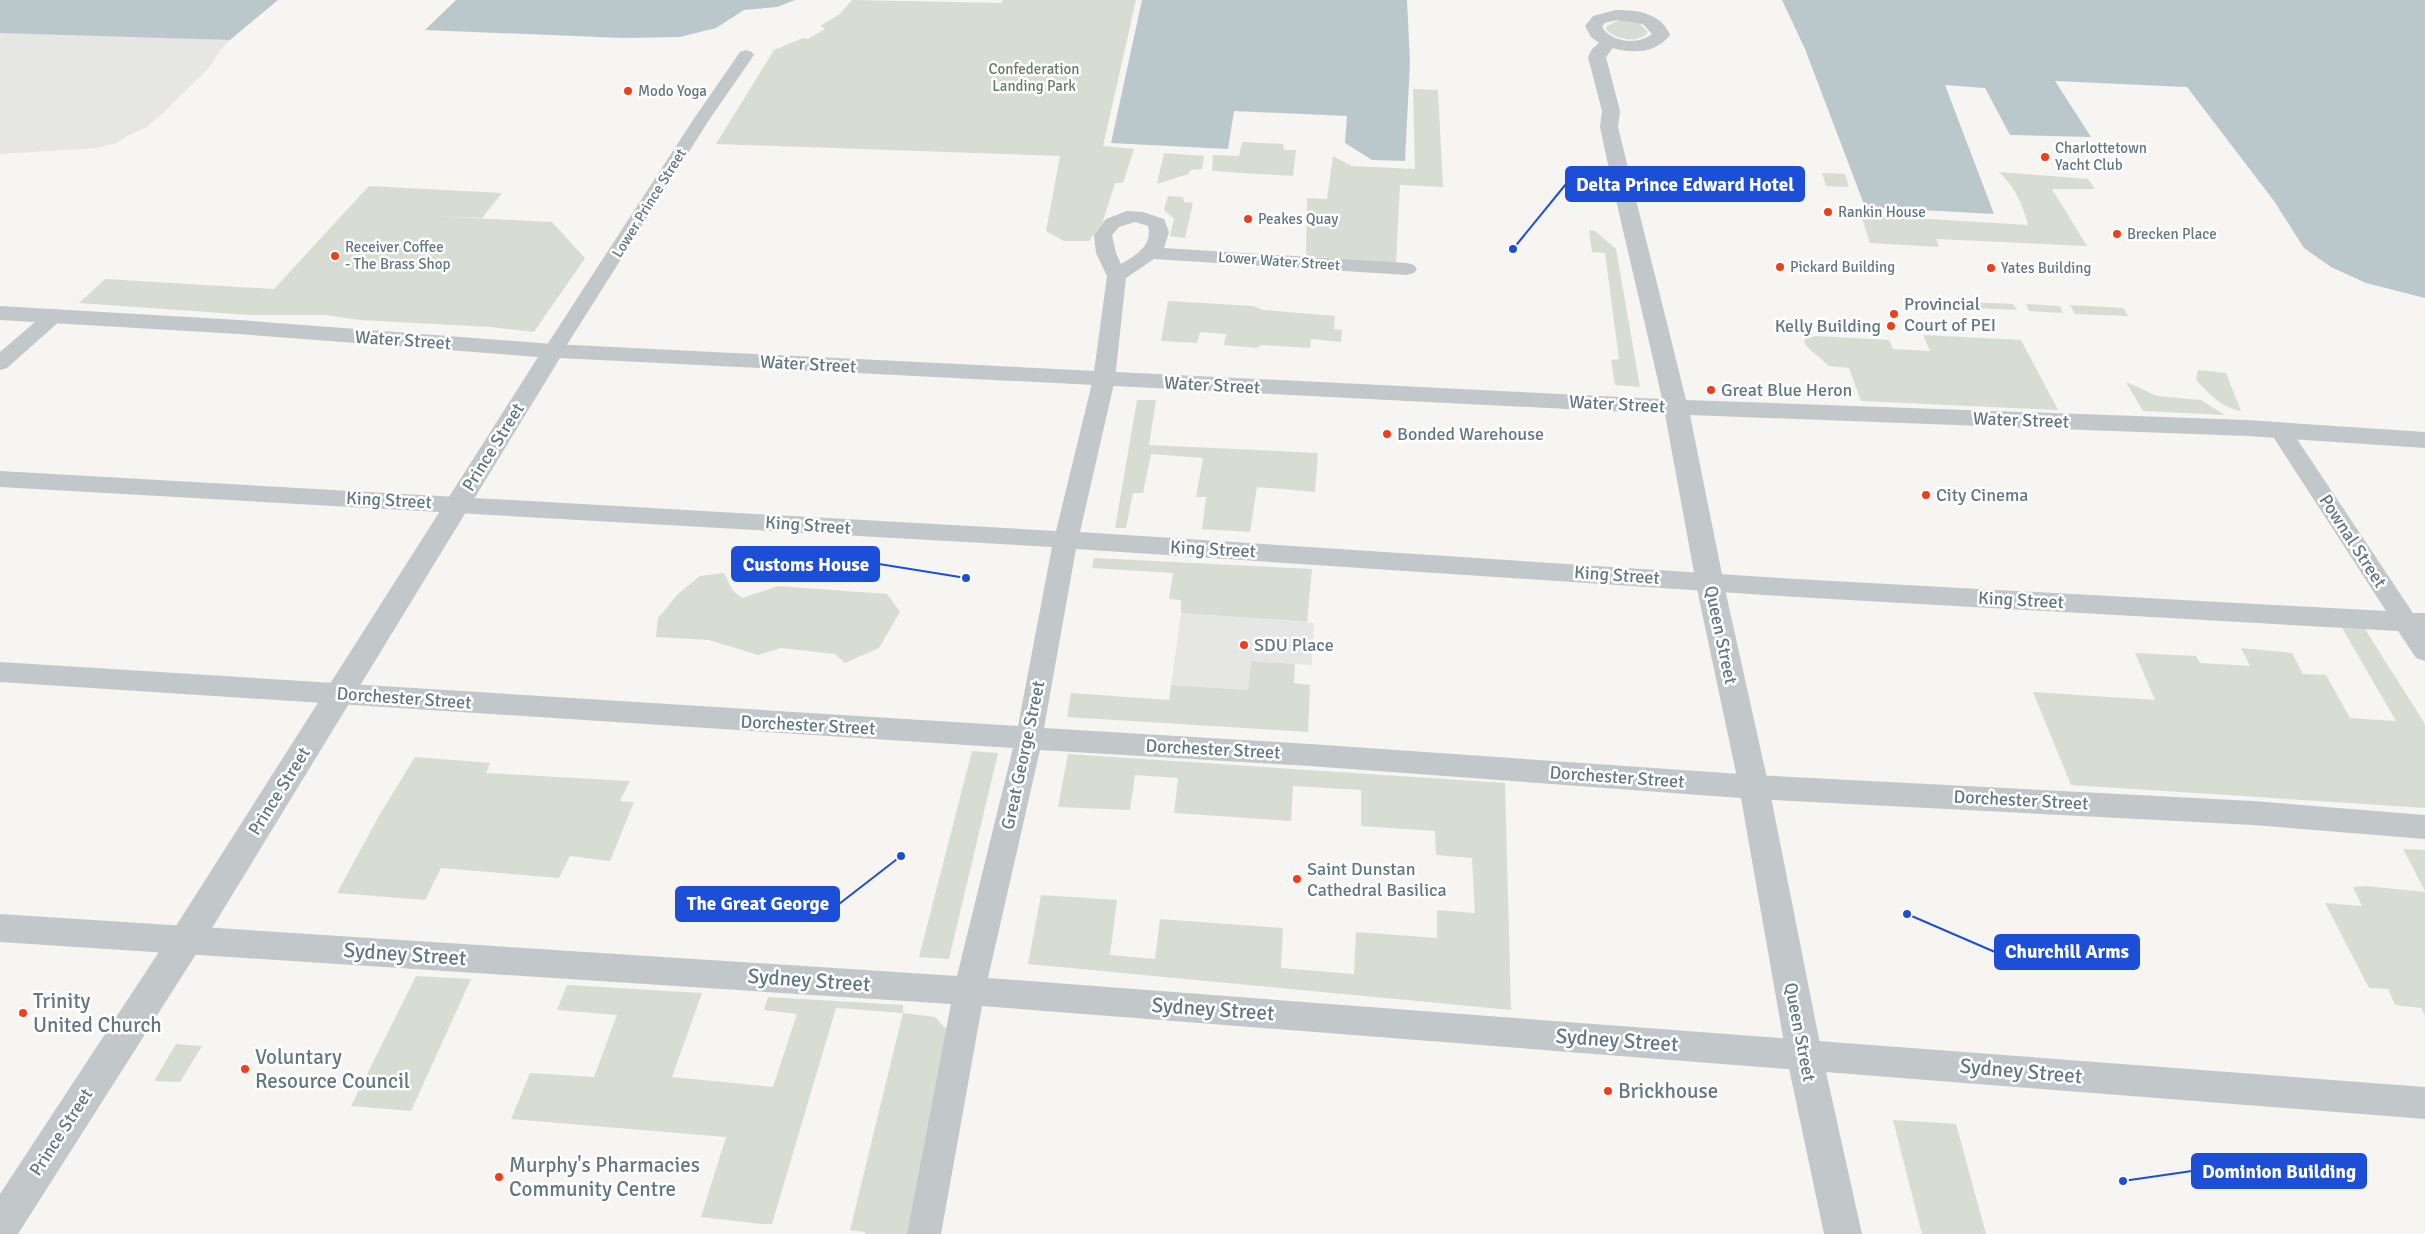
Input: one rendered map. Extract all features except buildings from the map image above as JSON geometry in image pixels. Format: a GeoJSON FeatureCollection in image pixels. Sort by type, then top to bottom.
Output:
{"type":"FeatureCollection","features":[{"type":"Feature","properties":{"kind":"street","name":"Queen Street"},"geometry":{"type":"LineString","coordinates":[[1610,42],[1598,52],[1597,57],[1611,111],[1609,127],[1634,239],[1648,288],[1676,407],[1709,582],[1754,786],[1804,1054],[1843,1234]]}},
{"type":"Feature","properties":{"kind":"street","name":"Lower Prince Street"},"geometry":{"type":"LineString","coordinates":[[554,351],[701,120],[746,55]]}},
{"type":"Feature","properties":{"kind":"street"},"geometry":{"type":"LineString","coordinates":[[1129,216],[1142,217],[1157,223],[1160,238],[1151,252],[1118,276],[1104,246],[1103,235],[1110,224],[1129,216]]}},
{"type":"Feature","properties":{"kind":"street","name":"Lower Water Street"},"geometry":{"type":"LineString","coordinates":[[1151,252],[1407,269]]}},
{"type":"Feature","properties":{"kind":"street","name":"Great George Street"},"geometry":{"type":"LineString","coordinates":[[924,1234],[970,990],[1029,738],[1066,540],[1104,379],[1118,276]]}},
{"type":"Feature","properties":{"kind":"street","name":"Water Street"},"geometry":{"type":"LineString","coordinates":[[0,313],[54,315],[554,351],[1676,407],[2247,428],[2280,432],[2425,440]]}},
{"type":"Feature","properties":{"kind":"street"},"geometry":{"type":"LineString","coordinates":[[0,363],[54,315]]}},
{"type":"Feature","properties":{"kind":"street","name":"Prince Street"},"geometry":{"type":"LineString","coordinates":[[0,1228],[186,940],[554,351]]}},
{"type":"Feature","properties":{"kind":"street","name":"Pownal Street"},"geometry":{"type":"LineString","coordinates":[[2280,432],[2415,623],[2425,651]]}},
{"type":"Feature","properties":{"kind":"street","name":"King Street"},"geometry":{"type":"LineString","coordinates":[[0,479],[458,503],[1709,582],[2415,623]]}},
{"type":"Feature","properties":{"kind":"street","name":"Dorchester Street"},"geometry":{"type":"LineString","coordinates":[[0,672],[1754,786],[2233,812],[2425,827]]}},
{"type":"Feature","properties":{"kind":"street","name":"Sydney Street"},"geometry":{"type":"LineString","coordinates":[[0,928],[970,990],[2425,1103]]}},
{"type":"Feature","properties":{"kind":"shaded area"},"geometry":{"type":"Polygon","coordinates":[[[0,0],[278,0],[230,40],[0,33],[0,0]]]}},
{"type":"Feature","properties":{"kind":"shaded area"},"geometry":{"type":"Polygon","coordinates":[[[456,0],[795,0],[777,7],[744,10],[716,28],[680,37],[622,38],[425,30],[456,0]]]}},
{"type":"Feature","properties":{"kind":"shaded area"},"geometry":{"type":"Polygon","coordinates":[[[1142,0],[1407,0],[1410,62],[1405,161],[1372,160],[1345,143],[1347,116],[1234,111],[1228,149],[1111,143],[1142,0]]]}},
{"type":"Feature","properties":{"kind":"shaded area"},"geometry":{"type":"Polygon","coordinates":[[[1782,0],[2425,0],[2425,298],[2366,283],[2331,267],[2304,248],[2274,201],[2187,87],[2055,81],[2091,137],[2010,135],[1985,88],[1945,85],[1994,214],[1865,207],[1805,49],[1782,0]]]}},
{"type":"Feature","properties":{"kind":"shaded area"},"geometry":{"type":"Polygon","coordinates":[[[0,32],[230,40],[220,50],[209,68],[166,110],[147,127],[117,143],[97,148],[0,154],[0,32]]]}},
{"type":"Feature","properties":{"kind":"shaded area","name":"SDU Place"},"geometry":{"type":"Polygon","coordinates":[[[1181,613],[1314,623],[1312,665],[1251,661],[1248,690],[1171,685],[1181,613]]]}},
{"type":"Feature","properties":{"kind":"green space","name":"Confederation Landing Park"},"geometry":{"type":"Polygon","coordinates":[[[852,0],[1001,3],[1003,0],[1136,0],[1103,146],[1134,149],[1123,183],[1115,183],[1102,224],[1089,241],[1064,241],[1046,231],[1060,156],[716,144],[774,50],[803,38],[808,39],[825,29],[820,26],[840,14],[852,0]]]}},
{"type":"Feature","properties":{"kind":"green space"},"geometry":{"type":"Polygon","coordinates":[[[1619,20],[1639,23],[1648,32],[1644,36],[1633,39],[1615,36],[1606,29],[1607,26],[1619,20]]]}},
{"type":"Feature","properties":{"kind":"green space"},"geometry":{"type":"Polygon","coordinates":[[[1413,89],[1438,90],[1443,187],[1400,185],[1396,263],[1306,256],[1307,198],[1327,199],[1333,156],[1352,166],[1415,169],[1413,89]]]}},
{"type":"Feature","properties":{"kind":"green space"},"geometry":{"type":"Polygon","coordinates":[[[1242,142],[1283,144],[1284,150],[1296,150],[1293,176],[1212,171],[1213,155],[1239,156],[1242,142]]]}},
{"type":"Feature","properties":{"kind":"green space"},"geometry":{"type":"Polygon","coordinates":[[[1164,153],[1204,156],[1202,169],[1191,170],[1188,174],[1157,184],[1164,153]]]}},
{"type":"Feature","properties":{"kind":"green space"},"geometry":{"type":"Polygon","coordinates":[[[1999,172],[2088,179],[2095,189],[2052,189],[2087,246],[1936,239],[1939,247],[1870,243],[1861,215],[2028,225],[2018,197],[1999,172]]]}},
{"type":"Feature","properties":{"kind":"green space"},"geometry":{"type":"Polygon","coordinates":[[[1822,173],[1845,174],[1849,187],[1826,186],[1822,173]]]}},
{"type":"Feature","properties":{"kind":"green space"},"geometry":{"type":"Polygon","coordinates":[[[369,186],[502,193],[482,218],[431,216],[552,222],[585,258],[534,332],[491,327],[359,320],[325,315],[250,315],[79,303],[105,279],[274,289],[369,186]]]}},
{"type":"Feature","properties":{"kind":"green space"},"geometry":{"type":"Polygon","coordinates":[[[1168,196],[1183,197],[1184,202],[1193,203],[1185,238],[1170,236],[1174,219],[1164,210],[1168,196]]]}},
{"type":"Feature","properties":{"kind":"green space"},"geometry":{"type":"Polygon","coordinates":[[[1589,230],[1595,231],[1616,249],[1640,387],[1615,385],[1611,360],[1619,359],[1605,253],[1592,252],[1589,230]]]}},
{"type":"Feature","properties":{"kind":"green space"},"geometry":{"type":"Polygon","coordinates":[[[1168,301],[1253,306],[1263,310],[1335,316],[1334,329],[1342,330],[1341,342],[1311,339],[1310,348],[1262,345],[1256,348],[1224,345],[1226,334],[1200,332],[1197,343],[1161,341],[1168,301]]]}},
{"type":"Feature","properties":{"kind":"green space"},"geometry":{"type":"Polygon","coordinates":[[[1970,302],[2013,304],[2017,310],[1973,308],[1970,302]]]}},
{"type":"Feature","properties":{"kind":"green space"},"geometry":{"type":"Polygon","coordinates":[[[2026,304],[2060,306],[2063,313],[2029,311],[2026,304]]]}},
{"type":"Feature","properties":{"kind":"green space"},"geometry":{"type":"Polygon","coordinates":[[[2070,305],[2123,308],[2128,316],[2075,314],[2070,305]]]}},
{"type":"Feature","properties":{"kind":"green space"},"geometry":{"type":"Polygon","coordinates":[[[1923,335],[2021,340],[2058,410],[1861,401],[1849,368],[1829,366],[1806,346],[1804,339],[1816,336],[1889,340],[1893,349],[1930,351],[1923,335]]]}},
{"type":"Feature","properties":{"kind":"green space"},"geometry":{"type":"Polygon","coordinates":[[[2198,370],[2226,373],[2241,411],[2228,407],[2216,400],[2196,380],[2198,370]]]}},
{"type":"Feature","properties":{"kind":"green space"},"geometry":{"type":"Polygon","coordinates":[[[2126,382],[2157,396],[2201,400],[2225,415],[2143,411],[2126,382]]]}},
{"type":"Feature","properties":{"kind":"green space"},"geometry":{"type":"Polygon","coordinates":[[[1137,400],[1156,400],[1149,445],[1318,453],[1315,492],[1257,487],[1250,532],[1202,529],[1206,497],[1196,497],[1203,458],[1151,454],[1143,493],[1133,493],[1126,528],[1115,528],[1137,400]]]}},
{"type":"Feature","properties":{"kind":"green space"},"geometry":{"type":"Polygon","coordinates":[[[1094,558],[1312,569],[1307,622],[1181,613],[1181,600],[1169,599],[1173,573],[1092,568],[1094,558]]]}},
{"type":"Feature","properties":{"kind":"green space"},"geometry":{"type":"Polygon","coordinates":[[[724,573],[733,591],[742,598],[778,586],[887,594],[900,612],[879,648],[845,663],[835,654],[781,648],[758,655],[709,640],[656,637],[658,618],[678,594],[700,576],[724,573]]]}},
{"type":"Feature","properties":{"kind":"green space"},"geometry":{"type":"Polygon","coordinates":[[[2342,628],[2365,629],[2425,724],[2425,808],[2071,785],[2033,692],[2155,700],[2135,653],[2196,656],[2200,663],[2250,666],[2241,648],[2292,653],[2303,674],[2326,675],[2350,718],[2396,721],[2342,628]]]}},
{"type":"Feature","properties":{"kind":"green space"},"geometry":{"type":"Polygon","coordinates":[[[1251,661],[1295,664],[1294,683],[1310,685],[1308,732],[1067,717],[1071,693],[1169,700],[1171,685],[1248,690],[1251,661]]]}},
{"type":"Feature","properties":{"kind":"green space"},"geometry":{"type":"Polygon","coordinates":[[[972,751],[998,753],[949,959],[919,957],[972,751]]]}},
{"type":"Feature","properties":{"kind":"green space"},"geometry":{"type":"Polygon","coordinates":[[[1068,754],[1505,783],[1511,1010],[1028,964],[1041,895],[1117,900],[1110,955],[1155,959],[1160,919],[1283,928],[1281,968],[1354,974],[1356,932],[1437,938],[1437,910],[1475,913],[1472,858],[1436,855],[1435,831],[1361,826],[1361,790],[1293,786],[1291,821],[1174,813],[1178,778],[1135,775],[1130,810],[1058,807],[1068,754]]]}},
{"type":"Feature","properties":{"kind":"green space"},"geometry":{"type":"Polygon","coordinates":[[[415,757],[490,763],[486,773],[630,781],[620,801],[634,802],[610,861],[570,856],[559,878],[441,868],[425,900],[337,893],[380,814],[415,757]]]}},
{"type":"Feature","properties":{"kind":"green space"},"geometry":{"type":"Polygon","coordinates":[[[2403,849],[2425,850],[2425,891],[2403,849]]]}},
{"type":"Feature","properties":{"kind":"green space"},"geometry":{"type":"Polygon","coordinates":[[[2366,886],[2425,892],[2425,1016],[2421,1008],[2395,1005],[2388,989],[2369,988],[2325,903],[2362,906],[2353,887],[2366,886]]]}},
{"type":"Feature","properties":{"kind":"green space"},"geometry":{"type":"Polygon","coordinates":[[[416,976],[471,979],[411,1111],[351,1106],[416,976]]]}},
{"type":"Feature","properties":{"kind":"green space"},"geometry":{"type":"Polygon","coordinates":[[[567,985],[702,993],[672,1077],[773,1087],[797,1014],[764,1010],[768,997],[903,1005],[903,1013],[836,1008],[772,1224],[762,1224],[701,1217],[726,1137],[511,1119],[530,1073],[594,1077],[617,1015],[557,1010],[567,985]]]}},
{"type":"Feature","properties":{"kind":"green space"},"geometry":{"type":"Polygon","coordinates":[[[903,1013],[935,1017],[951,1034],[915,1234],[865,1234],[865,1232],[850,1230],[903,1013]]]}},
{"type":"Feature","properties":{"kind":"green space"},"geometry":{"type":"Polygon","coordinates":[[[176,1044],[202,1046],[180,1082],[154,1081],[176,1044]]]}},
{"type":"Feature","properties":{"kind":"green space"},"geometry":{"type":"Polygon","coordinates":[[[1893,1120],[1956,1124],[1986,1234],[1922,1234],[1893,1120]]]}},
{"type":"Feature","properties":{"kind":"place","name":"Modo Yoga"},"geometry":{"type":"Point","coordinates":[628,91]}},
{"type":"Feature","properties":{"kind":"place","name":"Charlottetown Yacht Club"},"geometry":{"type":"Point","coordinates":[2045,157]}},
{"type":"Feature","properties":{"kind":"place","name":"Rankin House"},"geometry":{"type":"Point","coordinates":[1828,212]}},
{"type":"Feature","properties":{"kind":"place","name":"Peakes Quay"},"geometry":{"type":"Point","coordinates":[1248,219]}},
{"type":"Feature","properties":{"kind":"place","name":"Brecken Place"},"geometry":{"type":"Point","coordinates":[2117,234]}},
{"type":"Feature","properties":{"kind":"place","name":"Delta Prince Edward Hotel"},"geometry":{"type":"Point","coordinates":[1513,249]}},
{"type":"Feature","properties":{"kind":"place","name":"Receiver Coffee - The Brass Shop"},"geometry":{"type":"Point","coordinates":[335,256]}},
{"type":"Feature","properties":{"kind":"place","name":"Pickard Building"},"geometry":{"type":"Point","coordinates":[1780,267]}},
{"type":"Feature","properties":{"kind":"place","name":"Yates Building"},"geometry":{"type":"Point","coordinates":[1991,268]}},
{"type":"Feature","properties":{"kind":"place","name":"Provincial Court of PEI"},"geometry":{"type":"Point","coordinates":[1894,314]}},
{"type":"Feature","properties":{"kind":"place","name":"Kelly Building"},"geometry":{"type":"Point","coordinates":[1891,326]}},
{"type":"Feature","properties":{"kind":"place","name":"Great Blue Heron"},"geometry":{"type":"Point","coordinates":[1711,390]}},
{"type":"Feature","properties":{"kind":"place","name":"Bonded Warehouse"},"geometry":{"type":"Point","coordinates":[1387,434]}},
{"type":"Feature","properties":{"kind":"place","name":"City Cinema"},"geometry":{"type":"Point","coordinates":[1926,495]}},
{"type":"Feature","properties":{"kind":"place","name":"Customs House"},"geometry":{"type":"Point","coordinates":[966,578]}},
{"type":"Feature","properties":{"kind":"place","name":"SDU Place"},"geometry":{"type":"Point","coordinates":[1244,645]}},
{"type":"Feature","properties":{"kind":"place","name":"The Great George"},"geometry":{"type":"Point","coordinates":[901,856]}},
{"type":"Feature","properties":{"kind":"place","name":"Saint Dunstan Cathedral Basilica"},"geometry":{"type":"Point","coordinates":[1297,879]}},
{"type":"Feature","properties":{"kind":"place","name":"Churchill Arms"},"geometry":{"type":"Point","coordinates":[1907,914]}},
{"type":"Feature","properties":{"kind":"place","name":"Trinity United Church"},"geometry":{"type":"Point","coordinates":[23,1013]}},
{"type":"Feature","properties":{"kind":"place","name":"Voluntary Resource Council"},"geometry":{"type":"Point","coordinates":[245,1069]}},
{"type":"Feature","properties":{"kind":"place","name":"Brickhouse"},"geometry":{"type":"Point","coordinates":[1608,1091]}},
{"type":"Feature","properties":{"kind":"place","name":"Murphy's Pharmacies Community Centre"},"geometry":{"type":"Point","coordinates":[499,1177]}},
{"type":"Feature","properties":{"kind":"place","name":"Dominion Building"},"geometry":{"type":"Point","coordinates":[2123,1181]}}]}
